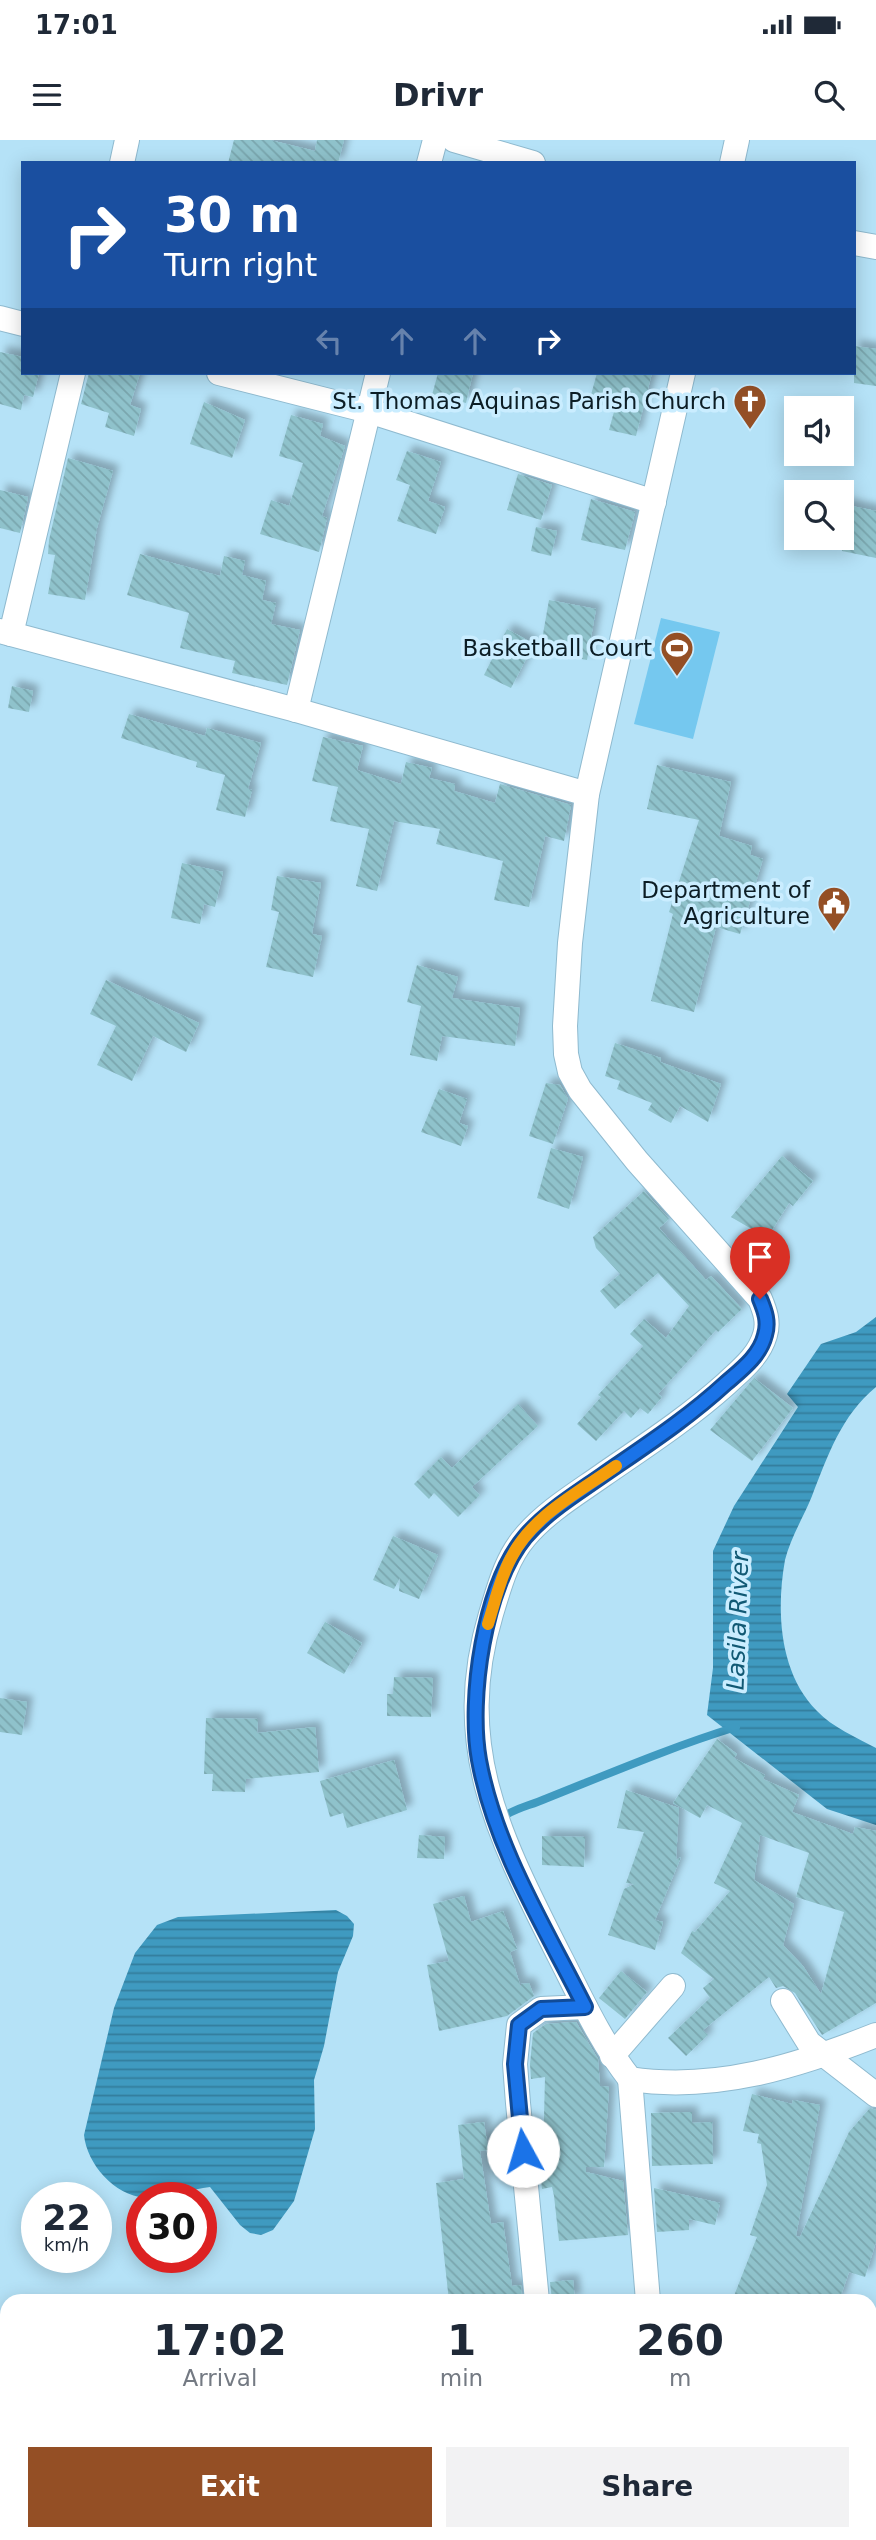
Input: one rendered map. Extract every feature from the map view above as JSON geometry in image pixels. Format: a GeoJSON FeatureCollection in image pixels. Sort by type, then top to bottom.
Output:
{"type":"FeatureCollection","features":[{"type":"Feature","properties":{"kind":"street"},"geometry":{"type":"LineString","coordinates":[[122,161],[127,140]]}},
{"type":"Feature","properties":{"kind":"street"},"geometry":{"type":"LineString","coordinates":[[430,161],[435,140]]}},
{"type":"Feature","properties":{"kind":"street"},"geometry":{"type":"LineString","coordinates":[[454,140],[526,161]]}},
{"type":"Feature","properties":{"kind":"street"},"geometry":{"type":"LineString","coordinates":[[732,161],[737,140]]}},
{"type":"Feature","properties":{"kind":"street"},"geometry":{"type":"LineString","coordinates":[[856,243],[876,247]]}},
{"type":"Feature","properties":{"kind":"street"},"geometry":{"type":"LineString","coordinates":[[0,318],[21,323]]}},
{"type":"Feature","properties":{"kind":"street"},"geometry":{"type":"LineString","coordinates":[[72,375],[6,632],[296,710],[587,794]]}},
{"type":"Feature","properties":{"kind":"street"},"geometry":{"type":"LineString","coordinates":[[227,375],[369,411],[653,502]]}},
{"type":"Feature","properties":{"kind":"street"},"geometry":{"type":"LineString","coordinates":[[296,710],[378,375]]}},
{"type":"Feature","properties":{"kind":"street"},"geometry":{"type":"LineString","coordinates":[[647,2294],[630,2079],[612,2056],[585,2007],[528,1894],[491,1808],[478,1759],[476,1714],[483,1640],[499,1586],[511,1558],[524,1538],[558,1507],[698,1408],[750,1362],[765,1338],[767,1326],[760,1299],[637,1161],[580,1090],[570,1072],[565,1026],[587,794],[683,375]]}},
{"type":"Feature","properties":{"kind":"street"},"geometry":{"type":"LineString","coordinates":[[612,2056],[673,1986]]}},
{"type":"Feature","properties":{"kind":"street"},"geometry":{"type":"LineString","coordinates":[[783,2001],[809,2043],[876,2095]]}},
{"type":"Feature","properties":{"kind":"street"},"geometry":{"type":"LineString","coordinates":[[536,2294],[518,2103],[516,2038],[519,2025],[541,2009],[585,2007]]}},
{"type":"Feature","properties":{"kind":"street"},"geometry":{"type":"LineString","coordinates":[[630,2079],[662,2084],[709,2081],[768,2071],[823,2056],[876,2035]]}},
{"type":"Feature","properties":{"kind":"shaded area","name":"Basketball Court"},"geometry":{"type":"Polygon","coordinates":[[[661,618],[720,632],[693,739],[634,724],[661,618]]]}},
{"type":"Feature","properties":{"kind":"water","name":"Lasila River"},"geometry":{"type":"Polygon","coordinates":[[[876,1317],[876,1387],[853,1410],[845,1423],[830,1451],[787,1552],[782,1579],[781,1620],[788,1660],[804,1696],[830,1722],[876,1748],[876,1825],[827,1809],[707,1715],[713,1668],[713,1551],[734,1506],[798,1407],[787,1394],[821,1344],[856,1332],[876,1317]]]}},
{"type":"Feature","properties":{"kind":"water"},"geometry":{"type":"Polygon","coordinates":[[[336,1910],[354,1924],[353,1936],[338,1972],[324,2046],[314,2080],[315,2129],[294,2201],[273,2230],[261,2235],[250,2233],[240,2225],[217,2196],[217,2182],[126,2182],[126,2192],[96,2167],[86,2146],[84,2135],[114,2008],[135,1953],[157,1925],[178,1917],[336,1910]]]}},
{"type":"Feature","properties":{"kind":"building"},"geometry":{"type":"Polygon","coordinates":[[[234,140],[270,140],[315,151],[317,140],[344,140],[339,161],[229,161],[234,140]]]}},
{"type":"Feature","properties":{"kind":"building"},"geometry":{"type":"Polygon","coordinates":[[[856,346],[876,349],[876,386],[854,383],[856,346]]]}},
{"type":"Feature","properties":{"kind":"building"},"geometry":{"type":"Polygon","coordinates":[[[0,352],[21,357],[21,375],[38,375],[33,397],[24,395],[21,410],[0,404],[0,352]]]}},
{"type":"Feature","properties":{"kind":"building"},"geometry":{"type":"Polygon","coordinates":[[[88,375],[139,375],[130,405],[141,409],[134,436],[105,427],[109,413],[81,404],[88,375]]]}},
{"type":"Feature","properties":{"kind":"building"},"geometry":{"type":"Polygon","coordinates":[[[437,375],[473,375],[466,403],[432,395],[437,375]]]}},
{"type":"Feature","properties":{"kind":"building"},"geometry":{"type":"Polygon","coordinates":[[[596,375],[651,375],[636,436],[609,430],[615,408],[589,402],[596,375]]]}},
{"type":"Feature","properties":{"kind":"building"},"geometry":{"type":"Polygon","coordinates":[[[204,402],[245,420],[232,458],[190,444],[204,402]]]}},
{"type":"Feature","properties":{"kind":"building"},"geometry":{"type":"Polygon","coordinates":[[[291,415],[323,424],[320,436],[345,446],[322,516],[327,518],[319,552],[260,534],[271,500],[289,506],[303,463],[279,456],[291,415]]]}},
{"type":"Feature","properties":{"kind":"building"},"geometry":{"type":"Polygon","coordinates":[[[407,451],[441,462],[428,501],[445,507],[436,534],[397,521],[410,485],[396,480],[407,451]]]}},
{"type":"Feature","properties":{"kind":"building"},"geometry":{"type":"Polygon","coordinates":[[[68,458],[113,471],[97,528],[85,600],[48,594],[55,555],[48,554],[49,540],[68,458]]]}},
{"type":"Feature","properties":{"kind":"building"},"geometry":{"type":"Polygon","coordinates":[[[518,474],[552,485],[541,520],[507,510],[518,474]]]}},
{"type":"Feature","properties":{"kind":"building"},"geometry":{"type":"Polygon","coordinates":[[[0,490],[28,497],[20,533],[0,528],[0,490]]]}},
{"type":"Feature","properties":{"kind":"building"},"geometry":{"type":"Polygon","coordinates":[[[591,499],[635,512],[625,550],[581,540],[591,499]]]}},
{"type":"Feature","properties":{"kind":"building"},"geometry":{"type":"Polygon","coordinates":[[[854,506],[876,511],[876,558],[842,551],[854,550],[854,506]]]}},
{"type":"Feature","properties":{"kind":"building"},"geometry":{"type":"Polygon","coordinates":[[[536,527],[557,531],[551,556],[531,551],[536,527]]]}},
{"type":"Feature","properties":{"kind":"building"},"geometry":{"type":"Polygon","coordinates":[[[140,554],[220,576],[224,556],[245,561],[242,575],[266,581],[262,600],[276,603],[271,624],[300,630],[287,685],[232,673],[235,661],[180,648],[189,613],[127,595],[140,554]]]}},
{"type":"Feature","properties":{"kind":"building"},"geometry":{"type":"Polygon","coordinates":[[[549,600],[596,609],[587,660],[540,651],[549,600]]]}},
{"type":"Feature","properties":{"kind":"building"},"geometry":{"type":"Polygon","coordinates":[[[507,629],[534,644],[511,688],[484,675],[507,629]]]}},
{"type":"Feature","properties":{"kind":"building"},"geometry":{"type":"Polygon","coordinates":[[[12,686],[33,691],[29,712],[8,708],[12,686]]]}},
{"type":"Feature","properties":{"kind":"building"},"geometry":{"type":"Polygon","coordinates":[[[129,714],[205,736],[207,728],[261,743],[248,789],[252,790],[245,817],[216,810],[225,775],[196,767],[197,762],[121,738],[129,714]]]}},
{"type":"Feature","properties":{"kind":"building"},"geometry":{"type":"Polygon","coordinates":[[[323,737],[363,746],[357,770],[401,784],[406,762],[432,768],[429,778],[455,784],[454,791],[495,803],[500,784],[571,805],[564,841],[545,836],[529,907],[494,900],[503,861],[436,844],[440,829],[394,821],[377,891],[356,886],[369,829],[330,821],[338,787],[312,781],[323,737]]]}},
{"type":"Feature","properties":{"kind":"building"},"geometry":{"type":"Polygon","coordinates":[[[657,765],[731,782],[719,836],[752,846],[750,855],[763,859],[740,934],[716,927],[694,1012],[651,1001],[673,914],[669,912],[699,820],[647,809],[657,765]]]}},
{"type":"Feature","properties":{"kind":"building"},"geometry":{"type":"Polygon","coordinates":[[[182,863],[223,872],[215,907],[204,904],[200,924],[171,918],[182,863]]]}},
{"type":"Feature","properties":{"kind":"building"},"geometry":{"type":"Polygon","coordinates":[[[277,876],[321,883],[312,934],[322,936],[313,977],[266,967],[279,912],[271,910],[277,876]]]}},
{"type":"Feature","properties":{"kind":"building"},"geometry":{"type":"Polygon","coordinates":[[[417,965],[458,977],[452,998],[520,1008],[515,1046],[442,1036],[437,1061],[410,1055],[421,1006],[407,1002],[417,965]]]}},
{"type":"Feature","properties":{"kind":"building"},"geometry":{"type":"Polygon","coordinates":[[[106,980],[199,1023],[186,1052],[153,1036],[132,1081],[97,1065],[116,1026],[90,1014],[106,980]]]}},
{"type":"Feature","properties":{"kind":"building"},"geometry":{"type":"Polygon","coordinates":[[[615,1043],[661,1058],[660,1062],[721,1084],[708,1122],[680,1106],[671,1123],[648,1110],[652,1103],[617,1089],[620,1081],[605,1076],[615,1043]]]}},
{"type":"Feature","properties":{"kind":"building"},"geometry":{"type":"Polygon","coordinates":[[[546,1083],[560,1085],[568,1099],[553,1144],[529,1136],[546,1083]]]}},
{"type":"Feature","properties":{"kind":"building"},"geometry":{"type":"Polygon","coordinates":[[[439,1089],[467,1099],[459,1123],[468,1126],[461,1146],[421,1132],[439,1089]]]}},
{"type":"Feature","properties":{"kind":"building"},"geometry":{"type":"Polygon","coordinates":[[[551,1148],[583,1157],[569,1209],[537,1198],[551,1148]]]}},
{"type":"Feature","properties":{"kind":"building"},"geometry":{"type":"Polygon","coordinates":[[[782,1156],[813,1181],[793,1206],[789,1203],[767,1238],[731,1217],[782,1156]]]}},
{"type":"Feature","properties":{"kind":"building"},"geometry":{"type":"Polygon","coordinates":[[[644,1191],[669,1219],[659,1228],[706,1280],[711,1276],[742,1309],[718,1332],[716,1330],[658,1394],[662,1397],[648,1414],[640,1408],[631,1418],[624,1411],[596,1441],[577,1424],[601,1397],[598,1395],[643,1346],[630,1334],[644,1319],[666,1338],[689,1306],[658,1273],[615,1309],[600,1291],[620,1274],[596,1248],[593,1237],[644,1191]]]}},
{"type":"Feature","properties":{"kind":"building"},"geometry":{"type":"Polygon","coordinates":[[[754,1378],[793,1408],[752,1461],[710,1430],[754,1378]]]}},
{"type":"Feature","properties":{"kind":"building"},"geometry":{"type":"Polygon","coordinates":[[[518,1404],[538,1426],[472,1487],[480,1495],[458,1517],[434,1493],[429,1499],[414,1484],[441,1457],[452,1468],[518,1404]]]}},
{"type":"Feature","properties":{"kind":"building"},"geometry":{"type":"Polygon","coordinates":[[[393,1536],[438,1555],[419,1599],[399,1591],[400,1578],[394,1589],[373,1580],[393,1536]]]}},
{"type":"Feature","properties":{"kind":"building"},"geometry":{"type":"Polygon","coordinates":[[[325,1622],[362,1643],[344,1674],[307,1653],[325,1622]]]}},
{"type":"Feature","properties":{"kind":"building"},"geometry":{"type":"Polygon","coordinates":[[[394,1677],[433,1678],[431,1717],[387,1716],[387,1694],[393,1694],[394,1677]]]}},
{"type":"Feature","properties":{"kind":"building"},"geometry":{"type":"Polygon","coordinates":[[[0,1698],[27,1702],[22,1735],[0,1732],[0,1698]]]}},
{"type":"Feature","properties":{"kind":"building"},"geometry":{"type":"Polygon","coordinates":[[[206,1718],[258,1719],[257,1733],[315,1727],[319,1772],[246,1779],[245,1792],[212,1791],[213,1774],[204,1774],[206,1718]]]}},
{"type":"Feature","properties":{"kind":"building"},"geometry":{"type":"Polygon","coordinates":[[[717,1739],[737,1754],[734,1758],[765,1775],[763,1779],[799,1795],[792,1812],[853,1834],[855,1827],[876,1831],[876,2003],[822,2035],[795,1993],[783,1986],[776,1988],[769,1977],[703,2030],[708,2035],[686,2056],[668,2038],[710,1998],[703,1988],[714,1979],[681,1953],[692,1931],[695,1932],[730,1891],[714,1883],[742,1823],[707,1805],[700,1818],[673,1803],[717,1739]],[[760,1835],[754,1880],[794,1904],[783,1945],[803,1966],[821,1994],[844,1912],[796,1897],[809,1853],[760,1835]]]}},
{"type":"Feature","properties":{"kind":"building"},"geometry":{"type":"Polygon","coordinates":[[[394,1760],[407,1810],[347,1828],[343,1813],[330,1817],[320,1781],[394,1760]]]}},
{"type":"Feature","properties":{"kind":"building"},"geometry":{"type":"Polygon","coordinates":[[[626,1790],[679,1808],[676,1860],[681,1857],[655,1920],[663,1922],[655,1950],[608,1935],[624,1889],[634,1884],[626,1883],[644,1832],[617,1828],[626,1790]]]}},
{"type":"Feature","properties":{"kind":"building"},"geometry":{"type":"Polygon","coordinates":[[[419,1835],[445,1837],[444,1859],[417,1858],[419,1835]]]}},
{"type":"Feature","properties":{"kind":"building"},"geometry":{"type":"Polygon","coordinates":[[[542,1836],[585,1837],[584,1867],[542,1865],[542,1836]]]}},
{"type":"Feature","properties":{"kind":"building"},"geometry":{"type":"Polygon","coordinates":[[[464,1896],[471,1922],[503,1911],[517,1949],[510,1952],[521,1988],[521,1984],[529,1983],[534,1996],[507,2016],[439,2031],[427,1965],[449,1961],[433,1904],[464,1896]]]}},
{"type":"Feature","properties":{"kind":"building"},"geometry":{"type":"Polygon","coordinates":[[[621,1971],[647,1992],[625,2019],[599,1998],[621,1971]]]}},
{"type":"Feature","properties":{"kind":"building"},"geometry":{"type":"Polygon","coordinates":[[[576,2022],[598,2059],[600,2086],[609,2087],[604,2167],[586,2167],[586,2172],[623,2181],[628,2235],[559,2241],[552,2187],[542,2189],[538,2158],[543,2157],[545,2077],[531,2079],[530,2064],[533,2033],[546,2024],[576,2022]]]}},
{"type":"Feature","properties":{"kind":"building"},"geometry":{"type":"Polygon","coordinates":[[[752,2094],[792,2104],[793,2100],[820,2105],[796,2236],[800,2237],[849,2132],[870,2108],[876,2110],[876,2242],[865,2277],[849,2272],[841,2294],[735,2294],[757,2237],[750,2235],[767,2185],[761,2144],[757,2143],[759,2134],[743,2131],[752,2094]]]}},
{"type":"Feature","properties":{"kind":"building"},"geometry":{"type":"Polygon","coordinates":[[[692,2112],[692,2123],[712,2122],[713,2164],[652,2166],[651,2113],[692,2112]]]}},
{"type":"Feature","properties":{"kind":"building"},"geometry":{"type":"Polygon","coordinates":[[[484,2122],[488,2150],[480,2151],[491,2224],[503,2222],[512,2286],[521,2285],[522,2294],[448,2294],[436,2183],[464,2179],[458,2125],[484,2122]]]}},
{"type":"Feature","properties":{"kind":"building"},"geometry":{"type":"Polygon","coordinates":[[[654,2188],[720,2203],[715,2225],[689,2219],[689,2230],[657,2232],[654,2188]]]}},
{"type":"Feature","properties":{"kind":"building"},"geometry":{"type":"Polygon","coordinates":[[[573,2280],[574,2294],[551,2294],[550,2282],[573,2280]]]}},
{"type":"Feature","properties":{"kind":"waterway"},"geometry":{"type":"LineString","coordinates":[[501,1818],[517,1809],[640,1761],[736,1727]]}},
{"type":"Feature","properties":{"kind":"slow traffic"},"geometry":{"type":"LineString","coordinates":[[488,1624],[499,1586],[511,1558],[524,1538],[540,1521],[616,1466]]}},
{"type":"Feature","properties":{"kind":"place","name":"St. Thomas Aquinas Parish Church"},"geometry":{"type":"Point","coordinates":[750,431]}},
{"type":"Feature","properties":{"kind":"place","name":"Basketball Court"},"geometry":{"type":"Point","coordinates":[677,678]}},
{"type":"Feature","properties":{"kind":"place","name":"Department of Agriculture"},"geometry":{"type":"Point","coordinates":[834,933]}},
{"type":"Feature","properties":{"kind":"route"},"geometry":{"type":"LineString","coordinates":[[523,2151],[515,2064],[519,2025],[541,2009],[585,2007],[528,1894],[491,1808],[478,1759],[476,1714],[483,1640],[499,1586],[511,1558],[524,1538],[558,1507],[698,1408],[750,1362],[765,1338],[767,1326],[760,1299]]}}]}
